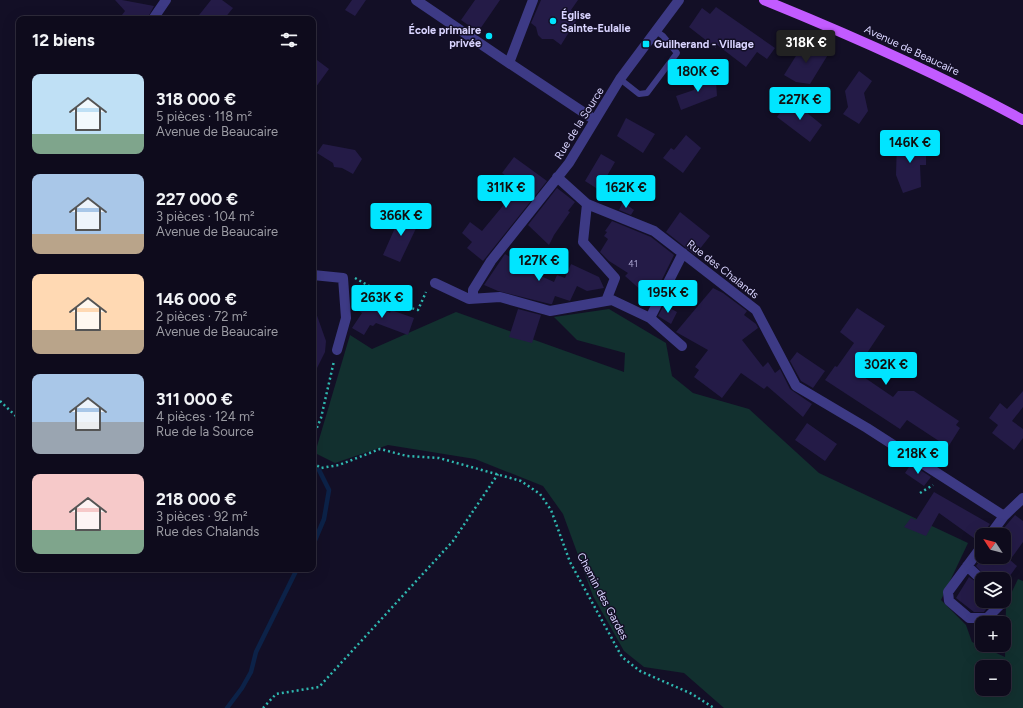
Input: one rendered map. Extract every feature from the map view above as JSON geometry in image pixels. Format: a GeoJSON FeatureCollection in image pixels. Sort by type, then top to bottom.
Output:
{"type":"FeatureCollection","features":[{"type":"Feature","properties":{"kind":"main road","name":"Avenue de Beaucaire"},"geometry":{"type":"LineString","coordinates":[[764,0],[910,62],[966,88],[1023,120]]}},
{"type":"Feature","properties":{"kind":"street"},"geometry":{"type":"LineString","coordinates":[[155,16],[166,0]]}},
{"type":"Feature","properties":{"kind":"street"},"geometry":{"type":"LineString","coordinates":[[416,0],[509,64],[596,120]]}},
{"type":"Feature","properties":{"kind":"street"},"geometry":{"type":"LineString","coordinates":[[509,64],[533,0]]}},
{"type":"Feature","properties":{"kind":"street","name":"Rue de la Source"},"geometry":{"type":"LineString","coordinates":[[473,297],[473,290],[491,261],[557,177],[585,138],[620,80],[679,0]]}},
{"type":"Feature","properties":{"kind":"street","name":"Rue des Chalands"},"geometry":{"type":"LineString","coordinates":[[557,177],[587,204],[654,231],[756,310],[796,386],[867,428],[1004,516]]}},
{"type":"Feature","properties":{"kind":"street"},"geometry":{"type":"LineString","coordinates":[[587,204],[583,242],[615,278],[606,301]]}},
{"type":"Feature","properties":{"kind":"street"},"geometry":{"type":"LineString","coordinates":[[650,318],[683,253]]}},
{"type":"Feature","properties":{"kind":"street"},"geometry":{"type":"LineString","coordinates":[[316,275],[343,278],[346,318],[337,350]]}},
{"type":"Feature","properties":{"kind":"street"},"geometry":{"type":"LineString","coordinates":[[435,283],[469,298],[500,297],[550,311],[612,300],[650,318],[682,346]]}},
{"type":"Feature","properties":{"kind":"street"},"geometry":{"type":"LineString","coordinates":[[995,528],[1004,516],[1023,498]]}},
{"type":"Feature","properties":{"kind":"street"},"geometry":{"type":"LineString","coordinates":[[975,555],[948,592],[949,601],[969,618],[987,618],[996,608]]}},
{"type":"Feature","properties":{"kind":"street"},"geometry":{"type":"LineString","coordinates":[[967,566],[975,573]]}},
{"type":"Feature","properties":{"kind":"lane"},"geometry":{"type":"LineString","coordinates":[[620,80],[639,94],[647,93],[677,52],[656,31]]}},
{"type":"Feature","properties":{"kind":"path"},"geometry":{"type":"LineString","coordinates":[[343,278],[357,278],[404,306],[418,310],[429,286],[435,283]]}},
{"type":"Feature","properties":{"kind":"path"},"geometry":{"type":"LineString","coordinates":[[316,430],[321,418],[337,350]]}},
{"type":"Feature","properties":{"kind":"path"},"geometry":{"type":"LineString","coordinates":[[0,401],[16,416]]}},
{"type":"Feature","properties":{"kind":"path","name":"Chemin des Gardes"},"geometry":{"type":"LineString","coordinates":[[316,466],[321,468],[339,465],[380,449],[406,456],[440,458],[521,481],[540,494],[552,510],[570,562],[622,657],[640,671],[692,694],[714,708]]}},
{"type":"Feature","properties":{"kind":"path"},"geometry":{"type":"LineString","coordinates":[[263,708],[276,694],[319,687],[453,541],[498,474]]}},
{"type":"Feature","properties":{"kind":"green space"},"geometry":{"type":"Polygon","coordinates":[[[609,309],[666,343],[672,376],[693,393],[749,409],[819,473],[968,543],[941,600],[966,625],[972,642],[975,643],[975,652],[994,652],[1005,657],[1005,652],[1011,652],[1011,616],[1006,616],[1006,608],[1011,608],[1011,594],[1018,579],[1023,581],[1023,708],[724,708],[684,673],[644,667],[624,651],[593,596],[563,514],[543,486],[475,459],[388,445],[335,463],[316,454],[350,335],[372,349],[456,312],[624,372],[625,353],[577,340],[554,317],[609,309]]]}},
{"type":"Feature","properties":{"kind":"building"},"geometry":{"type":"Polygon","coordinates":[[[115,0],[154,6],[149,16],[121,16],[125,11],[115,0]]]}},
{"type":"Feature","properties":{"kind":"building"},"geometry":{"type":"Polygon","coordinates":[[[211,0],[222,0],[233,8],[226,16],[198,16],[211,0]]]}},
{"type":"Feature","properties":{"kind":"building"},"geometry":{"type":"Polygon","coordinates":[[[352,0],[366,0],[355,16],[345,10],[352,0]]]}},
{"type":"Feature","properties":{"kind":"building"},"geometry":{"type":"Polygon","coordinates":[[[475,0],[500,0],[478,32],[461,20],[475,0]]]}},
{"type":"Feature","properties":{"kind":"building","name":"Église Sainte-Eulalie"},"geometry":{"type":"Polygon","coordinates":[[[541,0],[578,0],[571,10],[579,16],[561,45],[553,39],[542,39],[538,35],[536,27],[531,23],[541,0]]]}},
{"type":"Feature","properties":{"kind":"building"},"geometry":{"type":"Polygon","coordinates":[[[716,7],[775,48],[767,59],[757,52],[746,67],[716,44],[716,48],[689,27],[702,8],[710,14],[716,7]]]}},
{"type":"Feature","properties":{"kind":"building"},"geometry":{"type":"Polygon","coordinates":[[[804,43],[829,53],[810,84],[796,82],[784,75],[804,43]]]}},
{"type":"Feature","properties":{"kind":"building"},"geometry":{"type":"Polygon","coordinates":[[[316,59],[329,69],[316,87],[316,59]]]}},
{"type":"Feature","properties":{"kind":"building"},"geometry":{"type":"Polygon","coordinates":[[[859,71],[872,81],[864,93],[868,111],[859,124],[843,114],[848,107],[845,91],[859,71]]]}},
{"type":"Feature","properties":{"kind":"building"},"geometry":{"type":"Polygon","coordinates":[[[711,77],[711,81],[716,81],[717,96],[681,110],[676,96],[694,90],[694,78],[711,77]]]}},
{"type":"Feature","properties":{"kind":"building"},"geometry":{"type":"Polygon","coordinates":[[[790,99],[822,125],[810,142],[777,117],[790,99]]]}},
{"type":"Feature","properties":{"kind":"building"},"geometry":{"type":"Polygon","coordinates":[[[626,118],[655,134],[643,153],[617,136],[626,118]]]}},
{"type":"Feature","properties":{"kind":"building"},"geometry":{"type":"Polygon","coordinates":[[[686,135],[701,148],[683,173],[663,158],[671,148],[674,150],[686,135]]]}},
{"type":"Feature","properties":{"kind":"building"},"geometry":{"type":"Polygon","coordinates":[[[897,140],[919,140],[926,147],[926,165],[920,165],[921,187],[903,193],[896,175],[897,140]]]}},
{"type":"Feature","properties":{"kind":"building"},"geometry":{"type":"Polygon","coordinates":[[[323,144],[355,150],[362,159],[353,174],[342,168],[334,167],[333,163],[317,153],[323,144]]]}},
{"type":"Feature","properties":{"kind":"building"},"geometry":{"type":"Polygon","coordinates":[[[601,154],[615,162],[607,176],[616,181],[607,195],[585,181],[601,154]]]}},
{"type":"Feature","properties":{"kind":"building"},"geometry":{"type":"Polygon","coordinates":[[[514,157],[547,181],[483,261],[467,248],[472,242],[462,233],[470,222],[482,231],[506,202],[504,200],[514,182],[502,173],[514,157]]]}},
{"type":"Feature","properties":{"kind":"building"},"geometry":{"type":"Polygon","coordinates":[[[557,188],[575,202],[568,211],[570,212],[549,245],[528,225],[557,188]]]}},
{"type":"Feature","properties":{"kind":"building"},"geometry":{"type":"Polygon","coordinates":[[[623,202],[634,210],[631,215],[619,210],[623,202]]]}},
{"type":"Feature","properties":{"kind":"building"},"geometry":{"type":"Polygon","coordinates":[[[402,212],[420,220],[400,262],[383,255],[402,212]]]}},
{"type":"Feature","properties":{"kind":"building"},"geometry":{"type":"Polygon","coordinates":[[[680,212],[710,236],[695,255],[666,232],[680,212]]]}},
{"type":"Feature","properties":{"kind":"building"},"geometry":{"type":"Polygon","coordinates":[[[612,221],[651,237],[674,255],[652,300],[625,276],[628,273],[609,261],[600,252],[608,239],[604,236],[607,232],[605,231],[612,221]]]}},
{"type":"Feature","properties":{"kind":"building"},"geometry":{"type":"Polygon","coordinates":[[[505,254],[554,282],[557,275],[565,278],[571,264],[599,277],[604,288],[587,291],[577,286],[570,301],[555,296],[552,304],[550,304],[498,291],[484,285],[505,254]]]}},
{"type":"Feature","properties":{"kind":"building"},"geometry":{"type":"Polygon","coordinates":[[[713,288],[723,293],[747,311],[744,315],[756,324],[758,328],[742,340],[763,367],[768,362],[775,373],[780,369],[790,389],[812,404],[803,417],[767,386],[764,389],[741,373],[722,398],[694,377],[699,370],[695,367],[708,350],[676,332],[713,288]]]}},
{"type":"Feature","properties":{"kind":"building"},"geometry":{"type":"Polygon","coordinates":[[[366,297],[390,313],[391,310],[414,318],[408,335],[376,323],[373,326],[370,325],[364,335],[352,328],[362,313],[359,311],[366,297]]]}},
{"type":"Feature","properties":{"kind":"building"},"geometry":{"type":"Polygon","coordinates":[[[664,305],[677,312],[671,324],[658,316],[664,305]]]}},
{"type":"Feature","properties":{"kind":"building"},"geometry":{"type":"Polygon","coordinates":[[[857,308],[885,326],[855,371],[893,397],[898,391],[914,391],[959,421],[956,425],[960,428],[948,447],[907,420],[900,429],[825,380],[835,366],[837,367],[854,343],[840,332],[857,308]]]}},
{"type":"Feature","properties":{"kind":"building"},"geometry":{"type":"Polygon","coordinates":[[[518,309],[541,315],[532,343],[509,337],[518,309]]]}},
{"type":"Feature","properties":{"kind":"building"},"geometry":{"type":"Polygon","coordinates":[[[316,313],[326,341],[325,352],[316,370],[316,313]]]}},
{"type":"Feature","properties":{"kind":"building"},"geometry":{"type":"Polygon","coordinates":[[[797,352],[825,371],[813,388],[801,381],[790,361],[797,352]]]}},
{"type":"Feature","properties":{"kind":"building"},"geometry":{"type":"Polygon","coordinates":[[[1023,391],[1023,407],[1012,421],[1023,429],[1023,438],[1014,450],[992,433],[998,425],[989,418],[1000,403],[1007,409],[1023,391]]]}},
{"type":"Feature","properties":{"kind":"building"},"geometry":{"type":"Polygon","coordinates":[[[807,423],[837,444],[825,461],[795,440],[807,423]]]}},
{"type":"Feature","properties":{"kind":"building"},"geometry":{"type":"Polygon","coordinates":[[[911,464],[931,477],[924,486],[905,473],[911,464]]]}},
{"type":"Feature","properties":{"kind":"building"},"geometry":{"type":"Polygon","coordinates":[[[934,492],[990,524],[987,528],[975,528],[975,539],[939,513],[926,536],[904,527],[911,518],[916,520],[934,492]]]}},
{"type":"Feature","properties":{"kind":"building"},"geometry":{"type":"Polygon","coordinates":[[[1015,515],[1023,521],[1023,542],[1011,559],[1011,528],[1004,528],[1015,515]]]}},
{"type":"Feature","properties":{"kind":"building"},"geometry":{"type":"Polygon","coordinates":[[[1011,561],[1017,566],[1011,574],[1011,572],[982,572],[976,566],[978,564],[1011,564],[1011,561]]]}},
{"type":"Feature","properties":{"kind":"building"},"geometry":{"type":"Polygon","coordinates":[[[969,577],[975,581],[975,608],[987,608],[984,612],[974,612],[956,598],[969,577]]]}},
{"type":"Feature","properties":{"kind":"waterway"},"geometry":{"type":"LineString","coordinates":[[316,538],[324,519],[329,490],[319,470]]}},
{"type":"Feature","properties":{"kind":"waterway"},"geometry":{"type":"LineString","coordinates":[[227,708],[242,688],[251,672],[256,652],[296,572]]}},
{"type":"Feature","properties":{"kind":"place","name":"Église Sainte-Eulalie"},"geometry":{"type":"Point","coordinates":[553,21]}},
{"type":"Feature","properties":{"kind":"place","name":"École primaire privée"},"geometry":{"type":"Point","coordinates":[489,36]}},
{"type":"Feature","properties":{"kind":"place","name":"Guilherand - Village"},"geometry":{"type":"Point","coordinates":[646,44]}}]}
